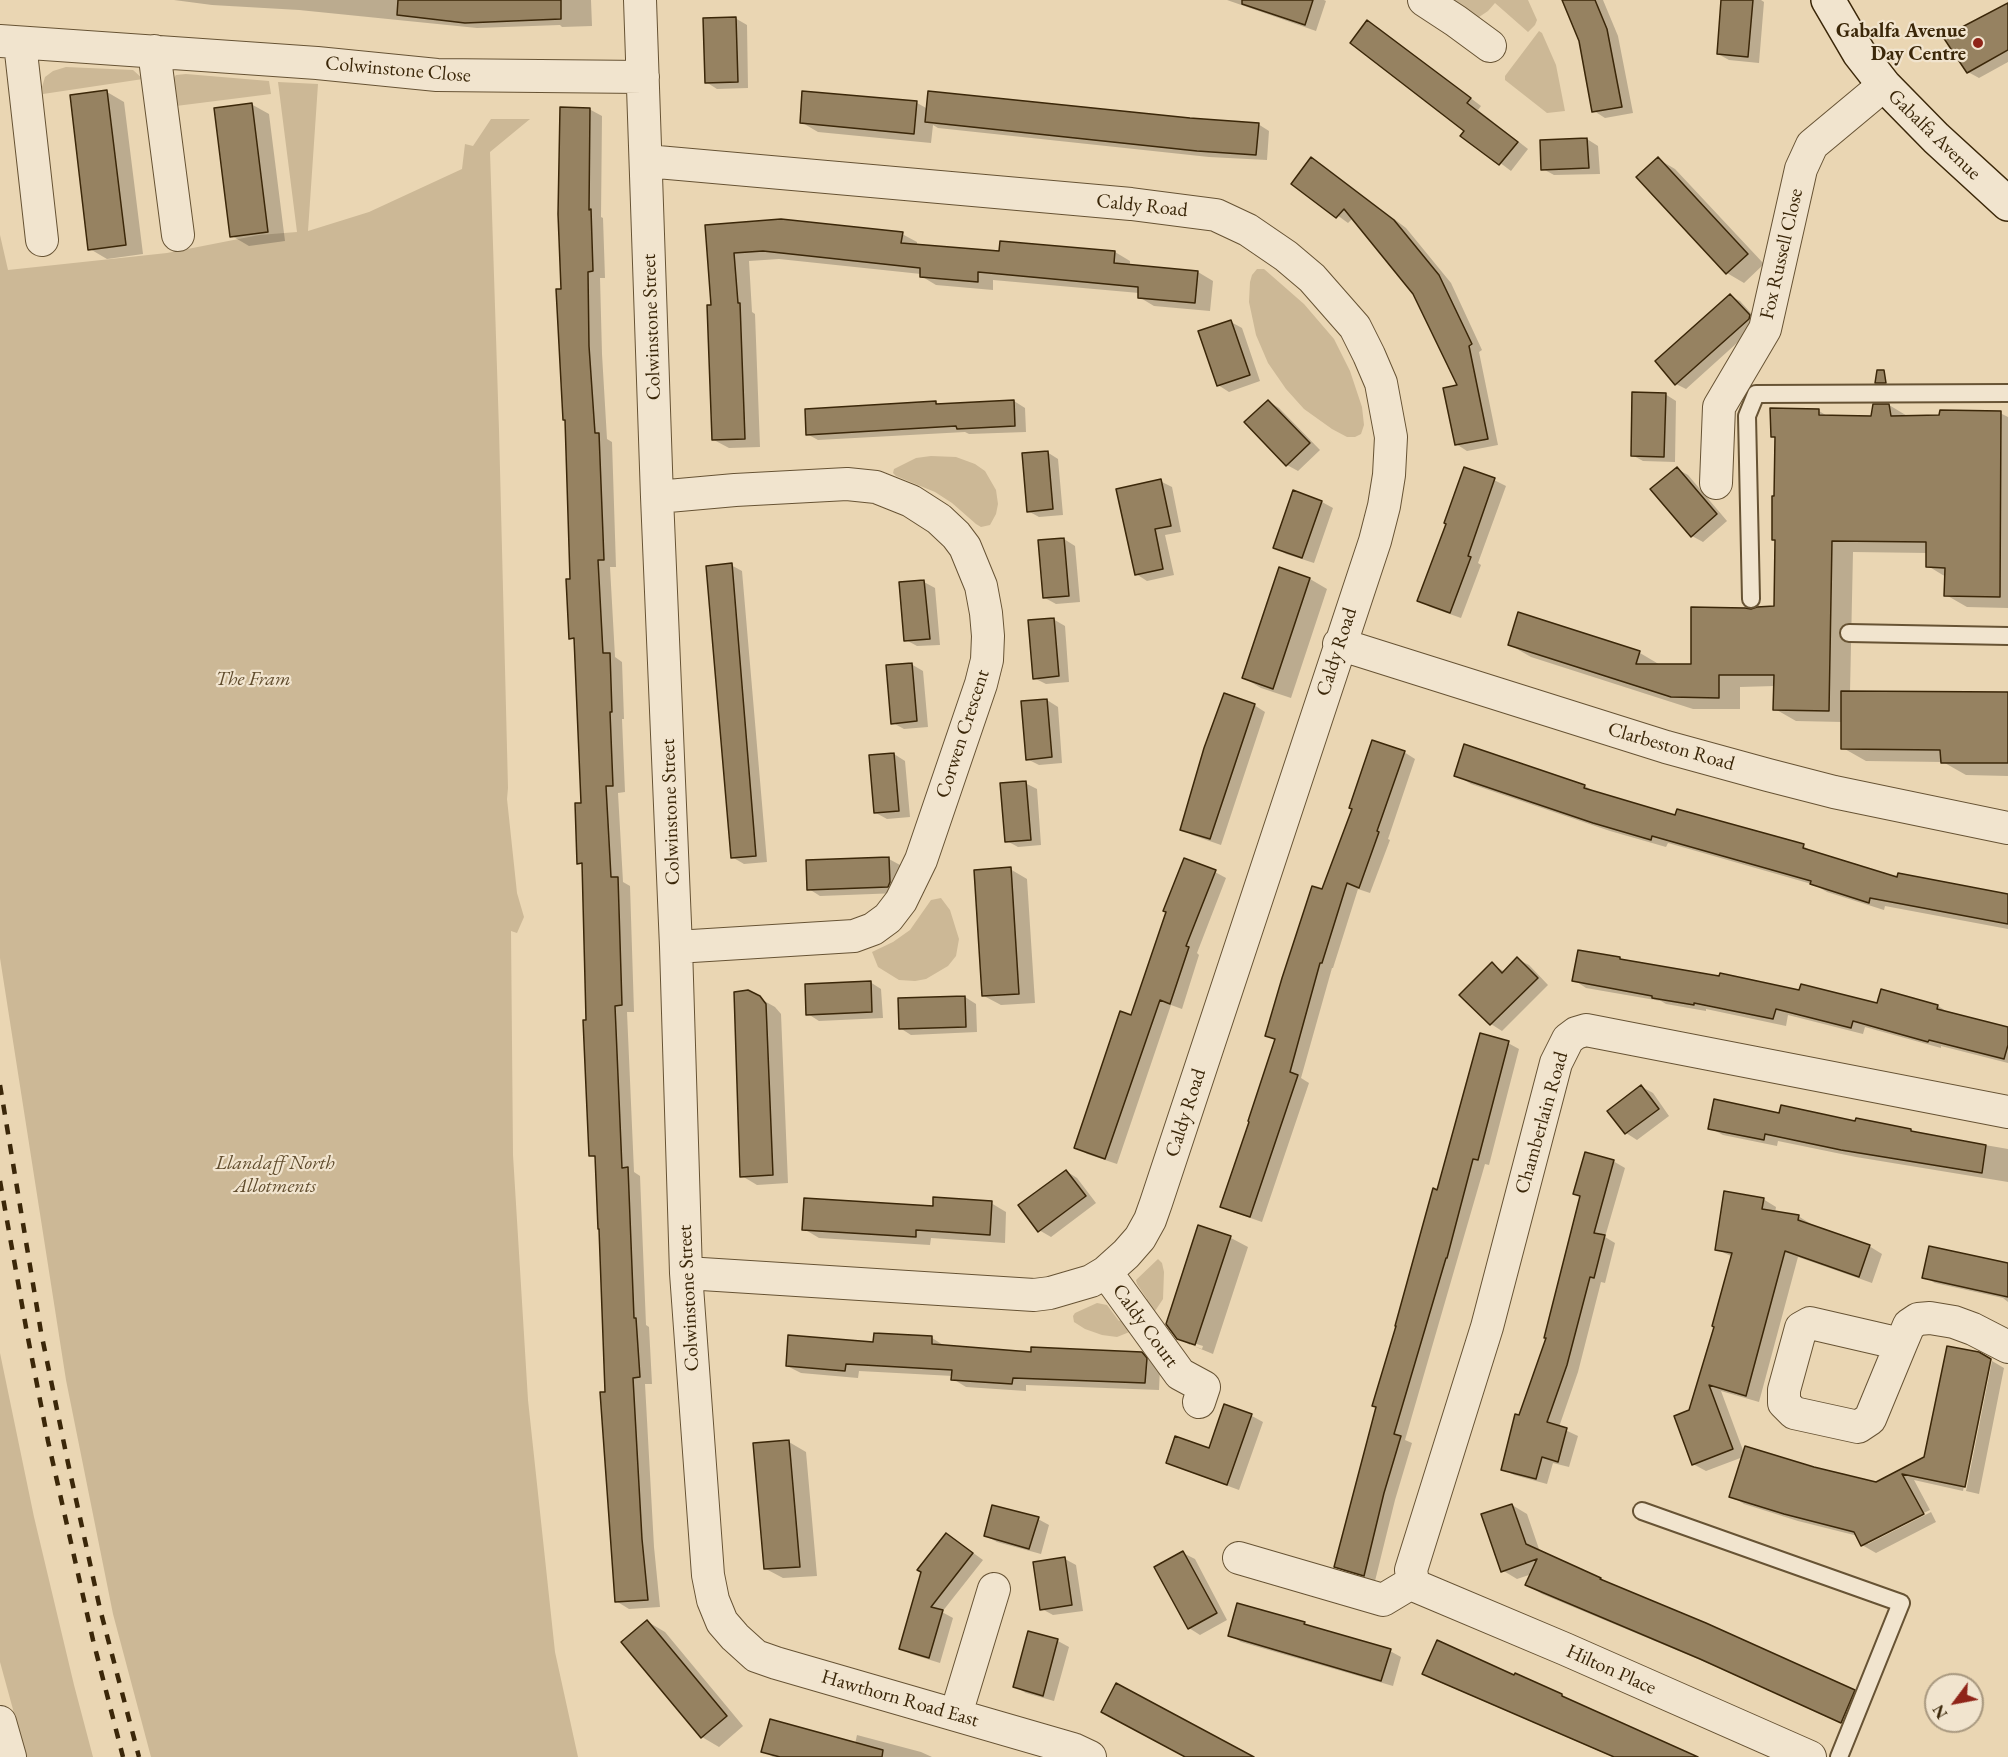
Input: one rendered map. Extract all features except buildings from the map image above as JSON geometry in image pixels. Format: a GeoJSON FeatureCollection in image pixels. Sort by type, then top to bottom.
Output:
{"type":"FeatureCollection","features":[{"type":"Feature","properties":{"kind":"street","name":"Colwinstone Street"},"geometry":{"type":"LineString","coordinates":[[640,0],[686,1273],[708,1575],[713,1600],[722,1622]]}},
{"type":"Feature","properties":{"kind":"street"},"geometry":{"type":"LineString","coordinates":[[1424,0],[1490,46]]}},
{"type":"Feature","properties":{"kind":"street","name":"Gabalfa Avenue"},"geometry":{"type":"LineString","coordinates":[[1828,0],[1859,53],[1884,85],[1936,138],[2008,204]]}},
{"type":"Feature","properties":{"kind":"street","name":"Colwinstone Close"},"geometry":{"type":"LineString","coordinates":[[42,240],[10,42],[317,63],[437,75],[643,77]]}},
{"type":"Feature","properties":{"kind":"street"},"geometry":{"type":"LineString","coordinates":[[154,51],[178,235]]}},
{"type":"Feature","properties":{"kind":"street","name":"Fox Russell Close"},"geometry":{"type":"LineString","coordinates":[[1716,483],[1719,407],[1765,329],[1801,170],[1812,145],[1884,85]]}},
{"type":"Feature","properties":{"kind":"street","name":"Caldy Road"},"geometry":{"type":"LineString","coordinates":[[646,161],[1131,204],[1216,215],[1248,230],[1286,256],[1312,278],[1355,327],[1381,383],[1390,429],[1391,460],[1384,506],[1375,541],[1150,1220],[1140,1238],[1106,1272],[1091,1281],[1050,1293],[1034,1295],[686,1273]]}},
{"type":"Feature","properties":{"kind":"street","name":"Corwen Crescent"},"geometry":{"type":"LineString","coordinates":[[657,497],[847,484],[876,487],[911,501],[939,519],[957,535],[965,546],[981,586],[988,636],[987,660],[981,684],[921,860],[907,891],[888,918],[873,929],[855,936],[676,947]]}},
{"type":"Feature","properties":{"kind":"street","name":"Clarbeston Road"},"geometry":{"type":"LineString","coordinates":[[1339,644],[1666,747],[1845,794],[2008,828]]}},
{"type":"Feature","properties":{"kind":"street","name":"Chamberlain Road"},"geometry":{"type":"LineString","coordinates":[[1412,1576],[1487,1326],[1556,1063],[1568,1039],[1586,1030],[2008,1112]]}},
{"type":"Feature","properties":{"kind":"street","name":"Caldy Court"},"geometry":{"type":"LineString","coordinates":[[1106,1272],[1180,1374],[1204,1387],[1199,1402]]}},
{"type":"Feature","properties":{"kind":"street"},"geometry":{"type":"LineString","coordinates":[[1910,1331],[1930,1318],[1954,1322],[1974,1329],[2008,1347]]}},
{"type":"Feature","properties":{"kind":"street"},"geometry":{"type":"LineString","coordinates":[[1239,1558],[1383,1600],[1412,1576]]}},
{"type":"Feature","properties":{"kind":"street","name":"Hilton Place"},"geometry":{"type":"LineString","coordinates":[[1412,1576],[1418,1587],[1810,1757]]}},
{"type":"Feature","properties":{"kind":"street"},"geometry":{"type":"LineString","coordinates":[[956,1714],[994,1589]]}},
{"type":"Feature","properties":{"kind":"street","name":"Hawthorn Road East"},"geometry":{"type":"LineString","coordinates":[[722,1622],[756,1656],[1073,1749],[1090,1757]]}},
{"type":"Feature","properties":{"kind":"street"},"geometry":{"type":"LineString","coordinates":[[0,1722],[10,1757]]}},
{"type":"Feature","properties":{"kind":"lane"},"geometry":{"type":"LineString","coordinates":[[1751,598],[1747,416],[1756,394],[2008,393]]}},
{"type":"Feature","properties":{"kind":"lane"},"geometry":{"type":"LineString","coordinates":[[1849,633],[2008,636]]}},
{"type":"Feature","properties":{"kind":"lane"},"geometry":{"type":"LineString","coordinates":[[1642,1511],[1901,1603],[1839,1757]]}},
{"type":"Feature","properties":{"kind":"green space"},"geometry":{"type":"Polygon","coordinates":[[[1441,0],[1528,0],[1537,20],[1528,32],[1495,3],[1479,17],[1466,16],[1441,0]]]}},
{"type":"Feature","properties":{"kind":"green space"},"geometry":{"type":"Polygon","coordinates":[[[1539,31],[1556,65],[1565,111],[1547,113],[1505,80],[1505,76],[1539,31]]]}},
{"type":"Feature","properties":{"kind":"green space"},"geometry":{"type":"Polygon","coordinates":[[[66,67],[133,70],[143,79],[43,94],[42,87],[45,77],[53,71],[66,67]]]}},
{"type":"Feature","properties":{"kind":"green space"},"geometry":{"type":"Polygon","coordinates":[[[176,75],[269,81],[271,94],[176,106],[173,79],[176,75]]]}},
{"type":"Feature","properties":{"kind":"green space"},"geometry":{"type":"Polygon","coordinates":[[[278,82],[318,84],[308,231],[369,212],[462,169],[465,144],[473,146],[491,119],[530,119],[490,152],[507,799],[517,893],[524,917],[517,933],[511,931],[513,1155],[528,1400],[555,1652],[578,1757],[151,1757],[113,1614],[66,1380],[0,958],[0,235],[8,270],[167,253],[259,235],[297,232],[278,82]]]}},
{"type":"Feature","properties":{"kind":"green space"},"geometry":{"type":"Polygon","coordinates":[[[1257,269],[1264,269],[1304,304],[1334,339],[1350,371],[1362,407],[1364,425],[1361,434],[1347,437],[1304,409],[1286,389],[1268,363],[1256,335],[1249,302],[1250,282],[1257,269]]]}},
{"type":"Feature","properties":{"kind":"green space"},"geometry":{"type":"Polygon","coordinates":[[[956,457],[975,464],[985,471],[996,490],[998,504],[990,525],[981,527],[935,492],[893,473],[894,469],[916,458],[956,457]]]}},
{"type":"Feature","properties":{"kind":"green space"},"geometry":{"type":"Polygon","coordinates":[[[941,898],[950,910],[959,939],[956,956],[948,966],[926,979],[915,981],[899,980],[878,967],[872,952],[893,942],[910,930],[931,900],[941,898]]]}},
{"type":"Feature","properties":{"kind":"green space"},"geometry":{"type":"Polygon","coordinates":[[[1158,1259],[1162,1263],[1164,1272],[1163,1299],[1151,1317],[1141,1304],[1147,1299],[1136,1280],[1158,1259]]]}},
{"type":"Feature","properties":{"kind":"green space"},"geometry":{"type":"Polygon","coordinates":[[[1097,1303],[1107,1305],[1119,1321],[1126,1316],[1137,1329],[1117,1337],[1102,1335],[1074,1322],[1075,1313],[1097,1303]]]}},
{"type":"Feature","properties":{"kind":"green space"},"geometry":{"type":"Polygon","coordinates":[[[0,1353],[34,1517],[93,1757],[26,1757],[0,1662],[0,1353]]]}},
{"type":"Feature","properties":{"kind":"railway"},"geometry":{"type":"LineString","coordinates":[[0,1085],[41,1332],[68,1463],[100,1609],[139,1757]]}},
{"type":"Feature","properties":{"kind":"railway"},"geometry":{"type":"LineString","coordinates":[[0,1181],[48,1441],[93,1640],[123,1757]]}},
{"type":"Feature","properties":{"kind":"place","name":"Gabalfa Avenue Day Centre"},"geometry":{"type":"Point","coordinates":[1978,43]}},
{"type":"Feature","properties":{"kind":"park label","name":"The Fram"},"geometry":{"type":"Point","coordinates":[253,680]}},
{"type":"Feature","properties":{"kind":"park label","name":"Llandaff North Allotments"},"geometry":{"type":"Point","coordinates":[275,1176]}}]}
